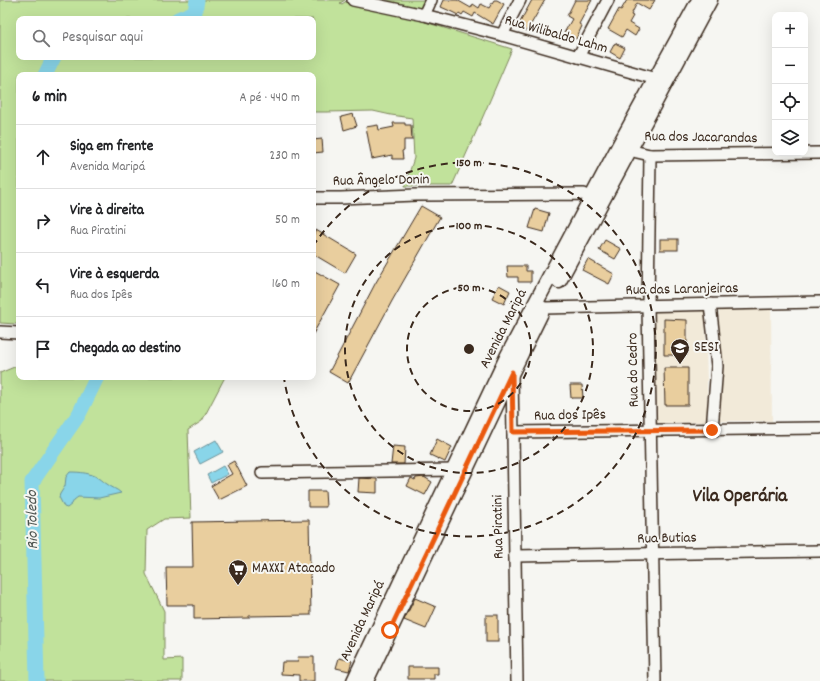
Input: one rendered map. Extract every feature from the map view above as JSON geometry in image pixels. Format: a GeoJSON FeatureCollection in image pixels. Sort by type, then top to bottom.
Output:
{"type":"FeatureCollection","features":[{"type":"Feature","properties":{"kind":"main road","name":"Avenida Maripá"},"geometry":{"type":"LineString","coordinates":[[661,81],[699,0]]}},
{"type":"Feature","properties":{"kind":"main road","name":"Avenida Maripá"},"geometry":{"type":"LineString","coordinates":[[366,681],[507,369],[661,81],[710,0]]}},
{"type":"Feature","properties":{"kind":"main road","name":"Avenida Maripá"},"geometry":{"type":"LineString","coordinates":[[354,681],[454,470],[497,391]]}},
{"type":"Feature","properties":{"kind":"street","name":"Rua Wilibaldo Lahm"},"geometry":{"type":"LineString","coordinates":[[353,0],[424,15],[502,35],[661,81]]}},
{"type":"Feature","properties":{"kind":"street"},"geometry":{"type":"LineString","coordinates":[[424,15],[432,0]]}},
{"type":"Feature","properties":{"kind":"street"},"geometry":{"type":"LineString","coordinates":[[502,35],[520,0]]}},
{"type":"Feature","properties":{"kind":"street"},"geometry":{"type":"LineString","coordinates":[[578,57],[608,0]]}},
{"type":"Feature","properties":{"kind":"street","name":"Rua dos Jacarandas"},"geometry":{"type":"LineString","coordinates":[[625,147],[650,155],[820,154]]}},
{"type":"Feature","properties":{"kind":"street","name":"Rua do Cedro"},"geometry":{"type":"LineString","coordinates":[[650,155],[648,306],[655,681]]}},
{"type":"Feature","properties":{"kind":"street","name":"Rua Ângelo Donin"},"geometry":{"type":"LineString","coordinates":[[316,198],[416,195],[584,194],[596,201]]}},
{"type":"Feature","properties":{"kind":"street","name":"Rua das Laranjeiras"},"geometry":{"type":"LineString","coordinates":[[540,305],[648,306],[820,302]]}},
{"type":"Feature","properties":{"kind":"street"},"geometry":{"type":"LineString","coordinates":[[710,304],[716,366],[712,430]]}},
{"type":"Feature","properties":{"kind":"street"},"geometry":{"type":"LineString","coordinates":[[0,332],[16,332]]}},
{"type":"Feature","properties":{"kind":"street","name":"Rua Piratini"},"geometry":{"type":"LineString","coordinates":[[507,369],[513,432],[517,681]]}},
{"type":"Feature","properties":{"kind":"street","name":"Rua dos Ipês"},"geometry":{"type":"LineString","coordinates":[[513,432],[820,428]]}},
{"type":"Feature","properties":{"kind":"street"},"geometry":{"type":"LineString","coordinates":[[262,473],[454,470]]}},
{"type":"Feature","properties":{"kind":"street","name":"Rua Butias"},"geometry":{"type":"LineString","coordinates":[[515,556],[820,551]]}},
{"type":"Feature","properties":{"kind":"shaded area","name":"SESI"},"geometry":{"type":"Polygon","coordinates":[[[771,306],[772,421],[720,421],[719,307],[771,306]]]}},
{"type":"Feature","properties":{"kind":"shaded area","name":"SESI"},"geometry":{"type":"Polygon","coordinates":[[[705,307],[708,422],[654,423],[652,308],[705,307]]]}},
{"type":"Feature","properties":{"kind":"green space"},"geometry":{"type":"Polygon","coordinates":[[[0,0],[345,0],[340,3],[342,4],[348,0],[435,0],[425,22],[512,49],[452,186],[405,186],[414,158],[412,118],[373,111],[316,112],[316,72],[16,72],[16,324],[0,323],[0,0]]]}},
{"type":"Feature","properties":{"kind":"green space"},"geometry":{"type":"Polygon","coordinates":[[[16,366],[16,380],[223,380],[202,421],[188,430],[191,518],[164,519],[147,530],[146,574],[164,611],[164,660],[182,659],[182,681],[0,681],[0,373],[16,366]]]}},
{"type":"Feature","properties":{"kind":"water"},"geometry":{"type":"Polygon","coordinates":[[[216,440],[223,452],[200,464],[194,452],[216,440]]]}},
{"type":"Feature","properties":{"kind":"water"},"geometry":{"type":"Polygon","coordinates":[[[223,466],[228,474],[211,483],[207,475],[223,466]]]}},
{"type":"Feature","properties":{"kind":"water"},"geometry":{"type":"Polygon","coordinates":[[[70,472],[85,473],[96,476],[121,493],[99,498],[78,497],[67,508],[64,507],[59,497],[65,486],[66,477],[70,472]]]}},
{"type":"Feature","properties":{"kind":"building"},"geometry":{"type":"Polygon","coordinates":[[[444,0],[457,0],[471,8],[473,4],[479,8],[481,4],[489,8],[494,0],[504,4],[493,24],[475,13],[473,17],[464,12],[462,15],[459,13],[458,15],[441,7],[444,0]]]}},
{"type":"Feature","properties":{"kind":"building"},"geometry":{"type":"Polygon","coordinates":[[[532,0],[545,0],[527,31],[518,26],[532,0]]]}},
{"type":"Feature","properties":{"kind":"building"},"geometry":{"type":"Polygon","coordinates":[[[575,0],[592,0],[579,24],[582,26],[576,39],[564,33],[572,19],[567,16],[575,0]]]}},
{"type":"Feature","properties":{"kind":"building"},"geometry":{"type":"Polygon","coordinates":[[[627,0],[655,0],[649,10],[637,3],[629,23],[639,29],[635,36],[626,30],[622,37],[608,29],[619,9],[621,10],[627,0]]]}},
{"type":"Feature","properties":{"kind":"building"},"geometry":{"type":"Polygon","coordinates":[[[615,43],[625,48],[620,58],[610,52],[615,43]]]}},
{"type":"Feature","properties":{"kind":"building"},"geometry":{"type":"Polygon","coordinates":[[[353,114],[357,126],[344,130],[341,117],[353,114]]]}},
{"type":"Feature","properties":{"kind":"building"},"geometry":{"type":"Polygon","coordinates":[[[393,123],[405,123],[405,125],[411,125],[412,140],[404,140],[404,150],[402,151],[403,159],[392,159],[392,155],[372,159],[366,127],[378,125],[379,130],[394,127],[393,123]]]}},
{"type":"Feature","properties":{"kind":"building"},"geometry":{"type":"Polygon","coordinates":[[[322,139],[323,152],[316,153],[316,140],[322,139]]]}},
{"type":"Feature","properties":{"kind":"building"},"geometry":{"type":"Polygon","coordinates":[[[421,206],[440,217],[392,301],[348,383],[329,372],[375,284],[421,206]]]}},
{"type":"Feature","properties":{"kind":"building"},"geometry":{"type":"Polygon","coordinates":[[[535,209],[549,213],[544,232],[529,228],[535,209]]]}},
{"type":"Feature","properties":{"kind":"building"},"geometry":{"type":"Polygon","coordinates":[[[316,230],[356,254],[345,273],[316,256],[316,230]]]}},
{"type":"Feature","properties":{"kind":"building"},"geometry":{"type":"Polygon","coordinates":[[[660,239],[678,239],[678,250],[660,250],[660,239]]]}},
{"type":"Feature","properties":{"kind":"building"},"geometry":{"type":"Polygon","coordinates":[[[605,240],[621,249],[615,259],[599,250],[605,240]]]}},
{"type":"Feature","properties":{"kind":"building"},"geometry":{"type":"Polygon","coordinates":[[[588,259],[614,274],[609,284],[582,270],[588,259]]]}},
{"type":"Feature","properties":{"kind":"building"},"geometry":{"type":"Polygon","coordinates":[[[507,266],[526,266],[526,271],[531,271],[531,282],[518,282],[518,277],[508,277],[507,266]]]}},
{"type":"Feature","properties":{"kind":"building"},"geometry":{"type":"Polygon","coordinates":[[[316,272],[340,285],[316,329],[316,272]]]}},
{"type":"Feature","properties":{"kind":"building"},"geometry":{"type":"Polygon","coordinates":[[[499,285],[510,291],[504,304],[492,298],[499,285]]]}},
{"type":"Feature","properties":{"kind":"building"},"geometry":{"type":"Polygon","coordinates":[[[664,319],[687,320],[687,355],[664,355],[664,319]]]}},
{"type":"Feature","properties":{"kind":"building"},"geometry":{"type":"Polygon","coordinates":[[[664,368],[688,368],[688,405],[665,405],[664,368]]]}},
{"type":"Feature","properties":{"kind":"building"},"geometry":{"type":"Polygon","coordinates":[[[570,385],[582,385],[583,398],[571,398],[570,385]]]}},
{"type":"Feature","properties":{"kind":"building"},"geometry":{"type":"Polygon","coordinates":[[[437,439],[452,447],[445,462],[430,455],[437,439]]]}},
{"type":"Feature","properties":{"kind":"building"},"geometry":{"type":"Polygon","coordinates":[[[393,446],[405,447],[404,464],[391,464],[393,446]]]}},
{"type":"Feature","properties":{"kind":"building"},"geometry":{"type":"Polygon","coordinates":[[[234,461],[247,486],[219,500],[211,486],[232,474],[227,465],[234,461]]]}},
{"type":"Feature","properties":{"kind":"building"},"geometry":{"type":"Polygon","coordinates":[[[424,477],[432,482],[425,495],[407,486],[411,478],[415,480],[416,478],[424,477]]]}},
{"type":"Feature","properties":{"kind":"building"},"geometry":{"type":"Polygon","coordinates":[[[359,478],[377,479],[377,493],[358,492],[359,478]]]}},
{"type":"Feature","properties":{"kind":"building"},"geometry":{"type":"Polygon","coordinates":[[[308,491],[325,491],[326,507],[308,507],[308,491]]]}},
{"type":"Feature","properties":{"kind":"building","name":"MAXXI Atacado"},"geometry":{"type":"Polygon","coordinates":[[[309,520],[311,615],[194,619],[194,605],[167,605],[166,567],[193,567],[192,522],[309,520]]]}},
{"type":"Feature","properties":{"kind":"building"},"geometry":{"type":"Polygon","coordinates":[[[415,598],[436,607],[426,629],[404,620],[415,598]]]}},
{"type":"Feature","properties":{"kind":"building"},"geometry":{"type":"Polygon","coordinates":[[[486,615],[498,615],[498,642],[486,642],[486,615]]]}},
{"type":"Feature","properties":{"kind":"building"},"geometry":{"type":"Polygon","coordinates":[[[297,657],[314,657],[314,681],[299,681],[299,675],[281,674],[282,662],[298,662],[297,657]]]}},
{"type":"Feature","properties":{"kind":"building"},"geometry":{"type":"Polygon","coordinates":[[[339,658],[352,661],[349,671],[336,668],[339,658]]]}},
{"type":"Feature","properties":{"kind":"building"},"geometry":{"type":"Polygon","coordinates":[[[408,667],[438,667],[438,674],[434,674],[434,679],[408,679],[408,667]]]}},
{"type":"Feature","properties":{"kind":"waterway","name":"Rio Toledo"},"geometry":{"type":"LineString","coordinates":[[185,16],[195,12],[197,0]]}},
{"type":"Feature","properties":{"kind":"waterway","name":"Rio Toledo"},"geometry":{"type":"LineString","coordinates":[[46,72],[52,60]]}},
{"type":"Feature","properties":{"kind":"waterway","name":"Rio Toledo"},"geometry":{"type":"LineString","coordinates":[[37,681],[32,482],[79,414],[96,380]]}},
{"type":"Feature","properties":{"kind":"place","name":"SESI"},"geometry":{"type":"Point","coordinates":[680,365]}},
{"type":"Feature","properties":{"kind":"place","name":"MAXXI Atacado"},"geometry":{"type":"Point","coordinates":[238,586]}},
{"type":"Feature","properties":{"kind":"district","name":"Vila Operária"},"geometry":{"type":"Point","coordinates":[740,497]}},
{"type":"Feature","properties":{"kind":"route"},"geometry":{"type":"LineString","coordinates":[[390,630],[512,372],[513,432],[712,430]]}}]}
